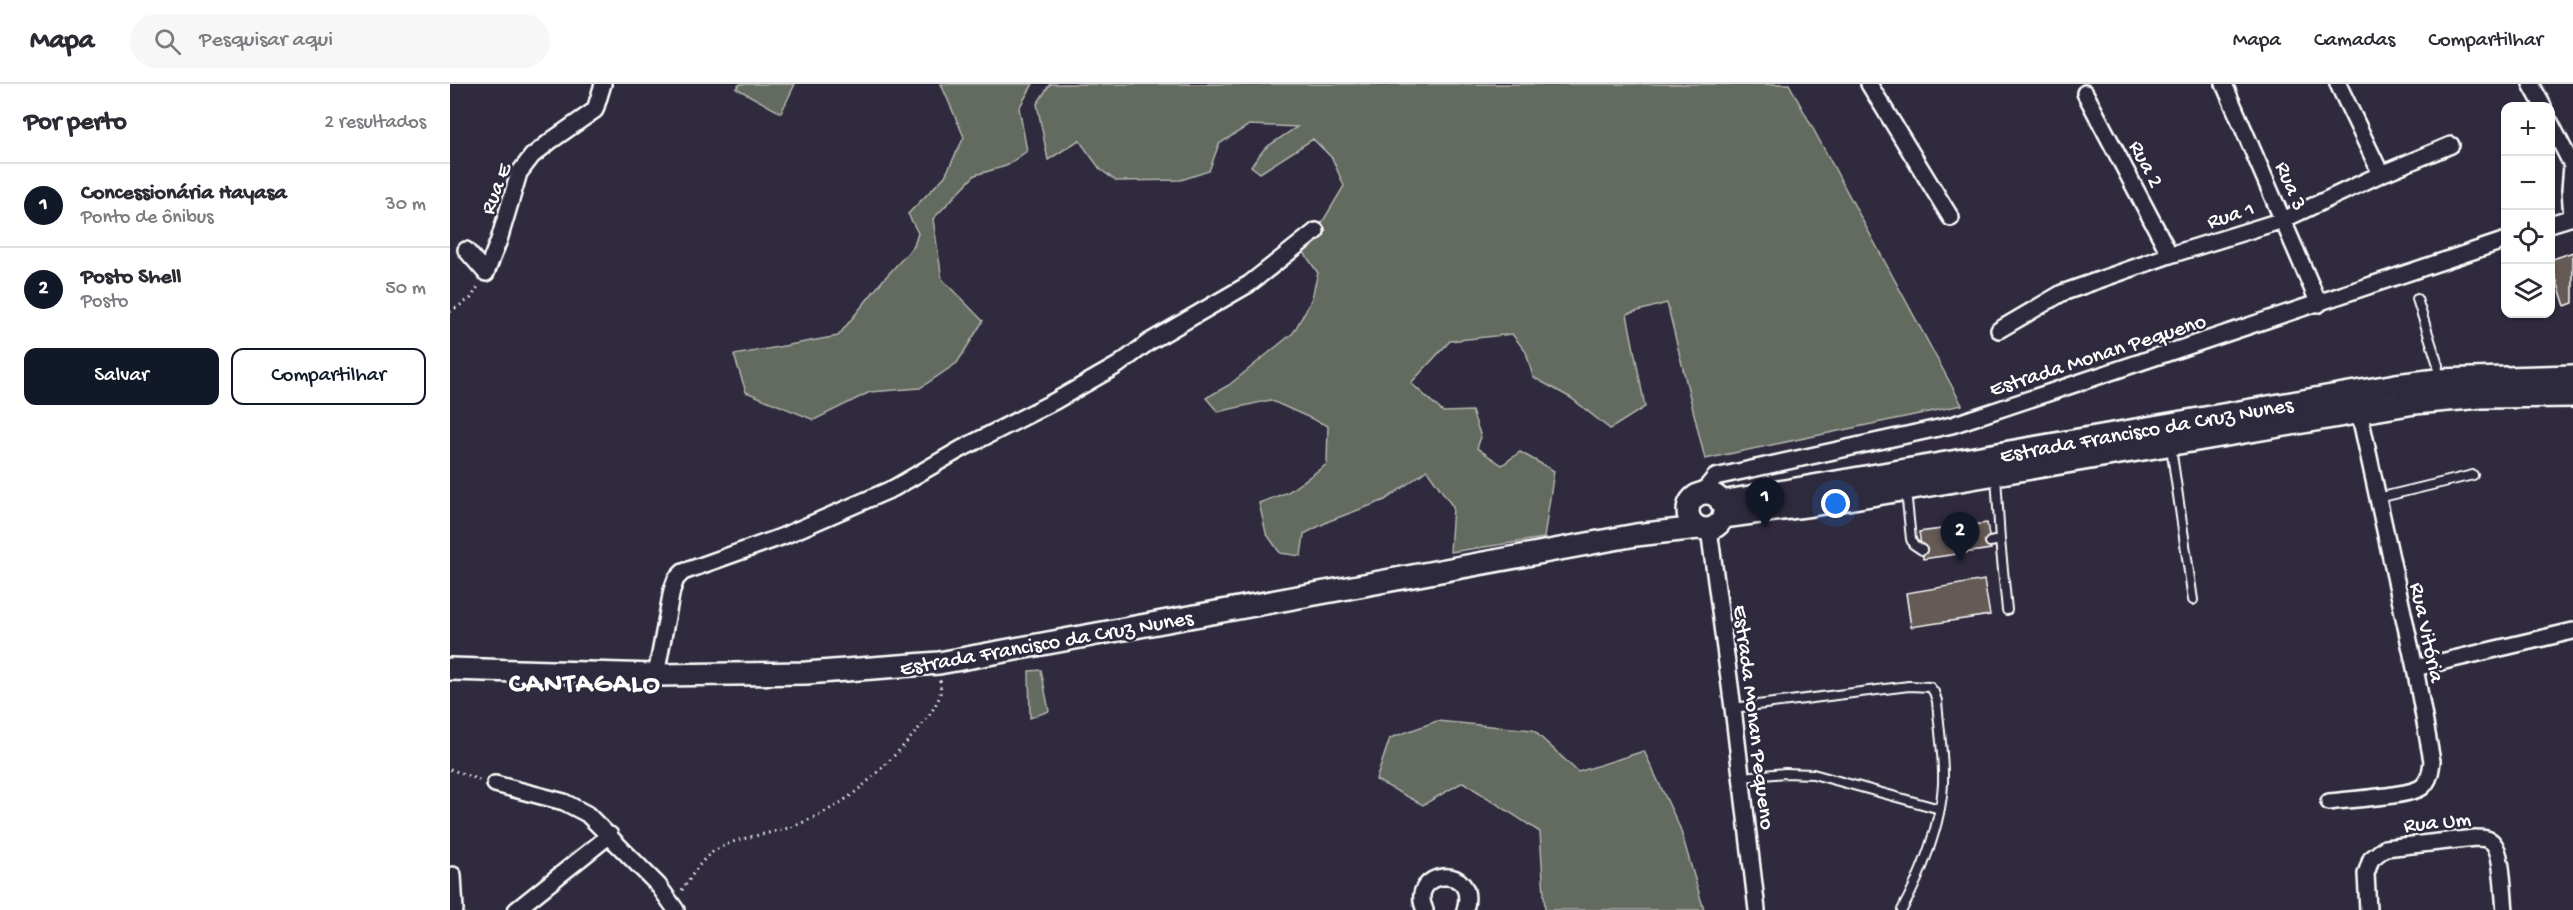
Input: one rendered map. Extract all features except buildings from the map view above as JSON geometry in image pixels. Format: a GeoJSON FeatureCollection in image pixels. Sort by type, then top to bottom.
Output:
{"type":"FeatureCollection","features":[{"type":"Feature","properties":{"kind":"main road","name":"Estrada Francisco da Cruz Nunes"},"geometry":{"type":"LineString","coordinates":[[450,669],[656,675],[806,673],[939,663],[1636,535],[1707,513],[2357,403],[2437,380],[2573,376]]}},
{"type":"Feature","properties":{"kind":"main road","name":"Estrada Francisco da Cruz Nunes"},"geometry":{"type":"LineString","coordinates":[[2357,403],[2415,403],[2481,397],[2573,396]]}},
{"type":"Feature","properties":{"kind":"street","name":"Rua E"},"geometry":{"type":"LineString","coordinates":[[486,273],[499,240],[519,173],[538,151],[595,110],[603,84]]}},
{"type":"Feature","properties":{"kind":"street"},"geometry":{"type":"LineString","coordinates":[[1869,84],[1951,219]]}},
{"type":"Feature","properties":{"kind":"street","name":"Rua 3"},"geometry":{"type":"LineString","coordinates":[[2224,84],[2319,304]]}},
{"type":"Feature","properties":{"kind":"street"},"geometry":{"type":"LineString","coordinates":[[2338,84],[2381,174]]}},
{"type":"Feature","properties":{"kind":"street"},"geometry":{"type":"LineString","coordinates":[[2531,84],[2541,102]]}},
{"type":"Feature","properties":{"kind":"street","name":"Rua 2"},"geometry":{"type":"LineString","coordinates":[[2085,93],[2170,255]]}},
{"type":"Feature","properties":{"kind":"street"},"geometry":{"type":"LineString","coordinates":[[2555,132],[2572,165],[2570,190],[2572,217],[2555,222]]}},
{"type":"Feature","properties":{"kind":"street","name":"Rua 1"},"geometry":{"type":"LineString","coordinates":[[1999,330],[2062,293],[2170,255],[2283,220],[2381,174],[2451,145]]}},
{"type":"Feature","properties":{"kind":"street"},"geometry":{"type":"LineString","coordinates":[[656,675],[672,590],[676,579],[683,572],[781,537],[894,488],[961,449],[1055,401],[1118,365],[1149,342],[1249,284],[1317,231]]}},
{"type":"Feature","properties":{"kind":"street","name":"Estrada Monan Pequeno"},"geometry":{"type":"LineString","coordinates":[[1757,910],[1707,513],[1715,477],[1952,425],[2501,241]]}},
{"type":"Feature","properties":{"kind":"street"},"geometry":{"type":"LineString","coordinates":[[466,250],[486,273]]}},
{"type":"Feature","properties":{"kind":"street","name":"Rua Vitória"},"geometry":{"type":"LineString","coordinates":[[2329,802],[2406,792],[2422,786],[2430,775],[2432,761],[2415,668],[2357,403]]}},
{"type":"Feature","properties":{"kind":"street"},"geometry":{"type":"LineString","coordinates":[[2415,668],[2573,630]]}},
{"type":"Feature","properties":{"kind":"street"},"geometry":{"type":"LineString","coordinates":[[495,784],[564,802],[587,814],[658,885],[674,907]]}},
{"type":"Feature","properties":{"kind":"street"},"geometry":{"type":"LineString","coordinates":[[516,910],[610,835]]}},
{"type":"Feature","properties":{"kind":"street","name":"Rua Um"},"geometry":{"type":"LineString","coordinates":[[2368,910],[2366,874],[2371,859],[2385,848],[2475,837],[2493,842],[2498,853],[2505,910]]}},
{"type":"Feature","properties":{"kind":"street"},"geometry":{"type":"LineString","coordinates":[[453,875],[455,910]]}},
{"type":"Feature","properties":{"kind":"street"},"geometry":{"type":"LineString","coordinates":[[1420,908],[1422,893],[1428,883],[1437,877],[1448,876],[1458,880],[1466,889],[1468,900],[1465,910]]}},
{"type":"Feature","properties":{"kind":"lane"},"geometry":{"type":"LineString","coordinates":[[2417,299],[2438,365],[2437,380]]}},
{"type":"Feature","properties":{"kind":"lane"},"geometry":{"type":"LineString","coordinates":[[2169,434],[2193,600]]}},
{"type":"Feature","properties":{"kind":"lane"},"geometry":{"type":"LineString","coordinates":[[1995,464],[2007,610]]}},
{"type":"Feature","properties":{"kind":"lane"},"geometry":{"type":"LineString","coordinates":[[2378,498],[2473,475]]}},
{"type":"Feature","properties":{"kind":"lane"},"geometry":{"type":"LineString","coordinates":[[1905,479],[1911,539],[1913,544],[1922,550]]}},
{"type":"Feature","properties":{"kind":"lane"},"geometry":{"type":"LineString","coordinates":[[1990,542],[2000,540]]}},
{"type":"Feature","properties":{"kind":"lane"},"geometry":{"type":"LineString","coordinates":[[1733,708],[1909,686],[1930,687],[1937,701],[1943,782],[1940,810],[1914,888],[1902,910]]}},
{"type":"Feature","properties":{"kind":"lane"},"geometry":{"type":"LineString","coordinates":[[1742,777],[1785,773],[1813,774],[1940,810]]}},
{"type":"Feature","properties":{"kind":"path"},"geometry":{"type":"LineString","coordinates":[[450,312],[471,298],[486,273]]}},
{"type":"Feature","properties":{"kind":"path"},"geometry":{"type":"LineString","coordinates":[[674,907],[709,854],[731,842],[790,828],[825,811],[850,795],[882,768],[920,726],[937,704],[941,690]]}},
{"type":"Feature","properties":{"kind":"path"},"geometry":{"type":"LineString","coordinates":[[450,769],[495,784]]}},
{"type":"Feature","properties":{"kind":"shaded area"},"geometry":{"type":"Polygon","coordinates":[[[740,84],[795,84],[781,113],[736,88],[740,84]]]}},
{"type":"Feature","properties":{"kind":"shaded area"},"geometry":{"type":"Polygon","coordinates":[[[941,84],[1033,84],[1019,108],[1027,151],[1006,166],[975,175],[933,219],[942,279],[983,321],[957,363],[920,388],[870,392],[814,420],[746,392],[734,355],[838,336],[914,246],[918,233],[908,214],[945,176],[964,137],[941,84]]]}},
{"type":"Feature","properties":{"kind":"shaded area"},"geometry":{"type":"Polygon","coordinates":[[[1050,84],[1789,84],[1962,405],[1705,459],[1667,303],[1627,314],[1645,407],[1610,429],[1571,398],[1533,377],[1526,352],[1512,334],[1450,341],[1411,383],[1443,412],[1472,411],[1481,437],[1477,448],[1502,465],[1520,452],[1554,471],[1544,538],[1450,552],[1453,507],[1427,470],[1385,500],[1329,521],[1304,534],[1301,556],[1280,553],[1266,533],[1259,503],[1288,492],[1327,464],[1328,426],[1270,400],[1218,412],[1206,398],[1229,385],[1293,333],[1311,301],[1318,273],[1294,238],[1320,226],[1344,186],[1332,158],[1313,139],[1260,173],[1251,166],[1265,148],[1297,127],[1249,125],[1219,144],[1209,171],[1181,180],[1116,181],[1100,169],[1079,140],[1048,160],[1037,104],[1050,84]]]}},
{"type":"Feature","properties":{"kind":"shaded area"},"geometry":{"type":"Polygon","coordinates":[[[1041,670],[1049,711],[1030,718],[1029,671],[1041,670]]]}},
{"type":"Feature","properties":{"kind":"shaded area"},"geometry":{"type":"Polygon","coordinates":[[[1437,721],[1533,730],[1578,772],[1644,751],[1680,828],[1704,910],[1545,910],[1540,832],[1463,782],[1423,805],[1376,780],[1390,738],[1437,721]]]}},
{"type":"Feature","properties":{"kind":"place","name":"Concessionária Hayasa"},"geometry":{"type":"Point","coordinates":[1765,528]}},
{"type":"Feature","properties":{"kind":"place","name":"Posto Shell"},"geometry":{"type":"Point","coordinates":[1960,562]}},
{"type":"Feature","properties":{"kind":"district","name":"CANTAGALO"},"geometry":{"type":"Point","coordinates":[585,681]}}]}
